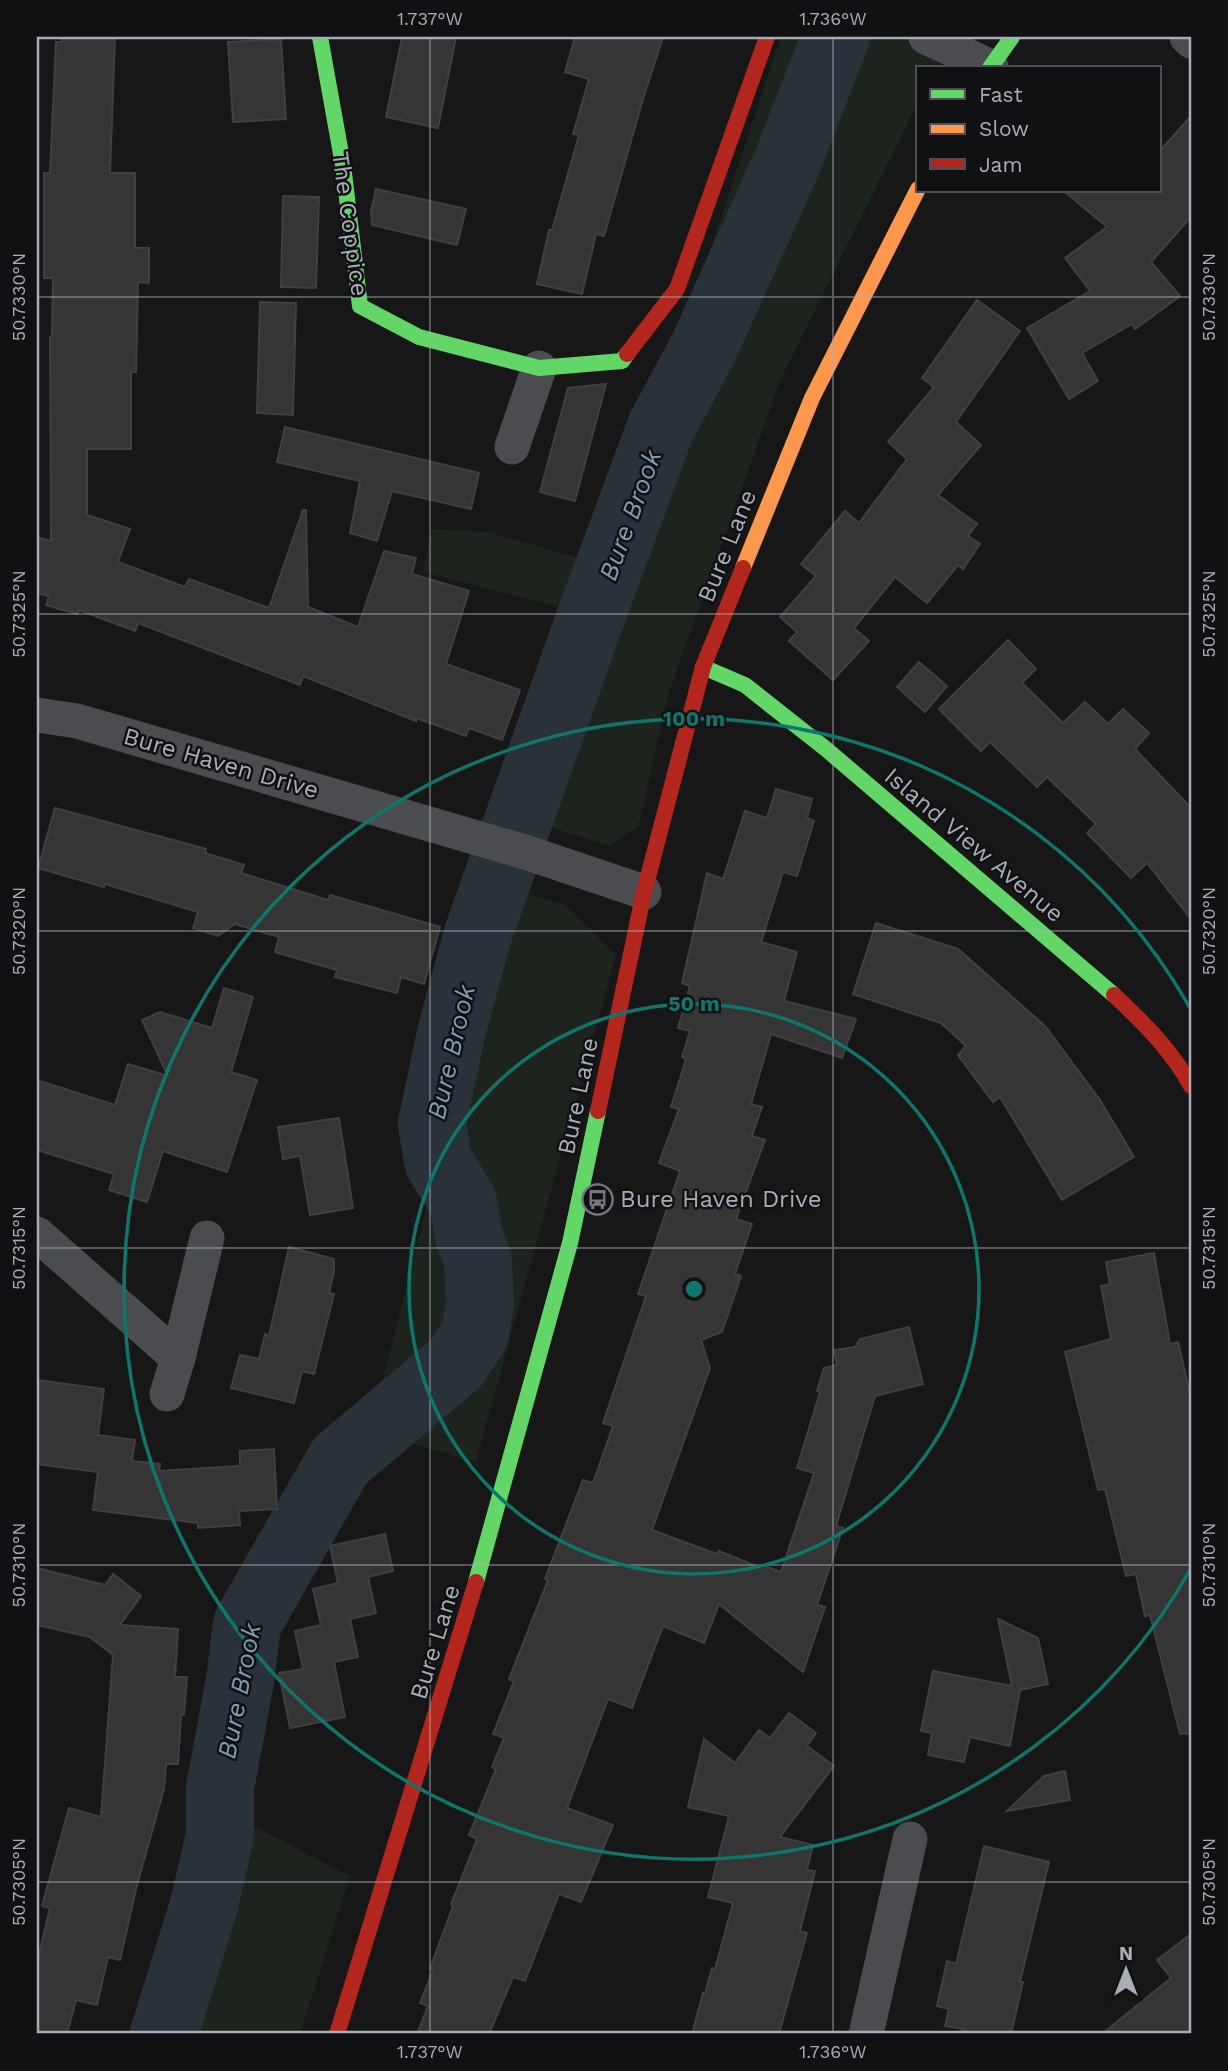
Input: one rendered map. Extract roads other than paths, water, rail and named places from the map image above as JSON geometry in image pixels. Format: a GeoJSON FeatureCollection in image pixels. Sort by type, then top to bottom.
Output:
{"type":"FeatureCollection","features":[{"type":"Feature","properties":{"kind":"street","name":"The Coppice"},"geometry":{"type":"LineString","coordinates":[[320,37],[343,165],[360,306],[419,337],[540,368],[622,361],[677,289],[768,37]]}},
{"type":"Feature","properties":{"kind":"street"},"geometry":{"type":"LineString","coordinates":[[926,37],[987,66]]}},
{"type":"Feature","properties":{"kind":"street"},"geometry":{"type":"LineString","coordinates":[[992,66],[1012,37]]}},
{"type":"Feature","properties":{"kind":"street"},"geometry":{"type":"LineString","coordinates":[[1187,37],[1191,41]]}},
{"type":"Feature","properties":{"kind":"street","name":"Bure Lane"},"geometry":{"type":"LineString","coordinates":[[337,2034],[468,1612],[570,1243],[644,892],[703,667],[812,398],[916,192]]}},
{"type":"Feature","properties":{"kind":"street"},"geometry":{"type":"LineString","coordinates":[[512,447],[540,368]]}},
{"type":"Feature","properties":{"kind":"street","name":"Island View Avenue"},"geometry":{"type":"LineString","coordinates":[[703,667],[745,685],[826,749],[1075,960],[1140,1019],[1184,1073],[1191,1086]]}},
{"type":"Feature","properties":{"kind":"street","name":"Bure Haven Drive"},"geometry":{"type":"LineString","coordinates":[[37,715],[77,721],[524,852],[644,892]]}},
{"type":"Feature","properties":{"kind":"street"},"geometry":{"type":"LineString","coordinates":[[37,1234],[178,1358]]}},
{"type":"Feature","properties":{"kind":"street"},"geometry":{"type":"LineString","coordinates":[[167,1394],[207,1238]]}},
{"type":"Feature","properties":{"kind":"street"},"geometry":{"type":"LineString","coordinates":[[866,2034],[910,1839]]}},
{"type":"Feature","properties":{"kind":"waterway","name":"Bure Brook"},"geometry":{"type":"LineString","coordinates":[[164,2034],[204,1905],[220,1835],[220,1788],[240,1681],[247,1624],[340,1461],[455,1364],[475,1334],[480,1303],[478,1260],[469,1237],[463,1202],[438,1161],[432,1124],[451,1033],[478,934],[661,427],[704,347],[786,165],[836,37]]}},
{"type":"Feature","properties":{"kind":"place","name":"Bure Haven Drive"},"geometry":{"type":"Point","coordinates":[597,1199]}}]}
